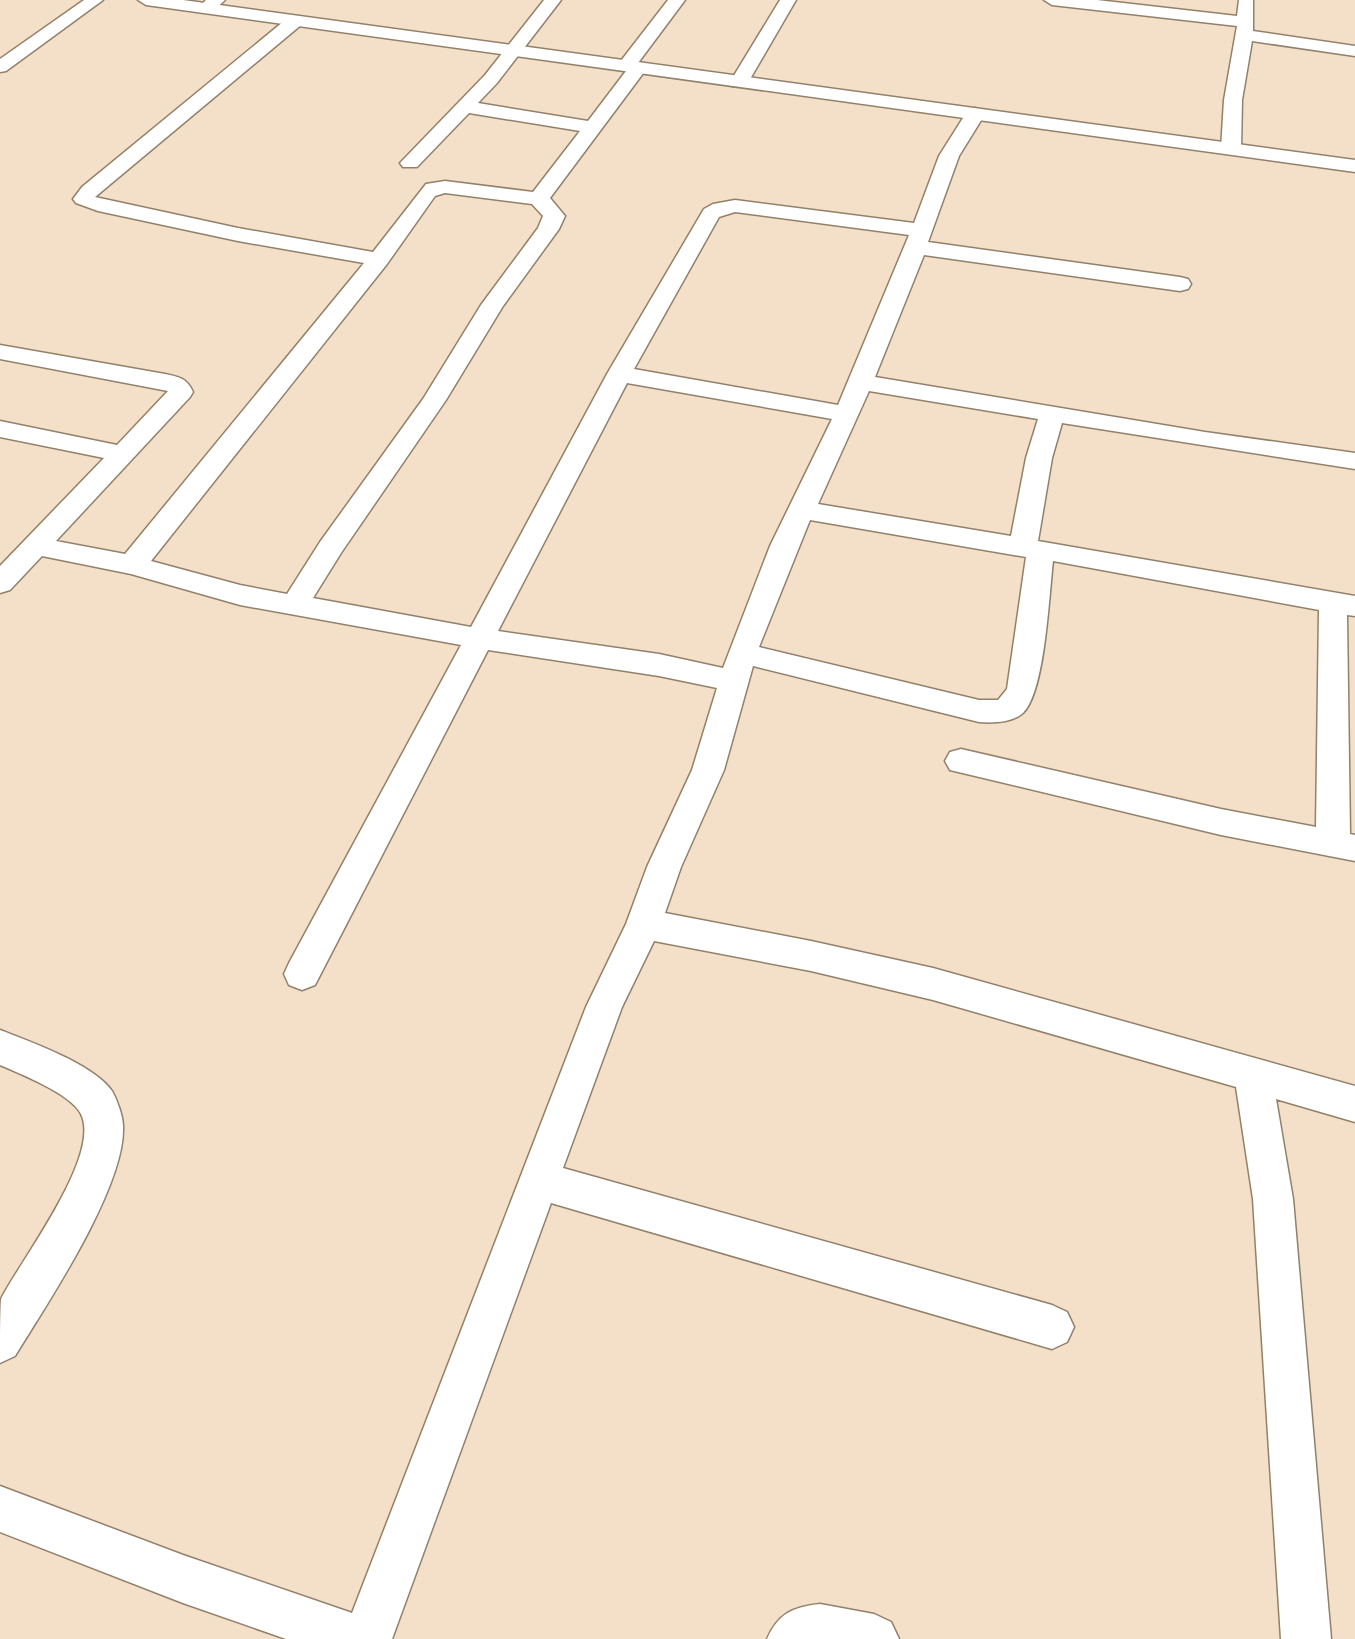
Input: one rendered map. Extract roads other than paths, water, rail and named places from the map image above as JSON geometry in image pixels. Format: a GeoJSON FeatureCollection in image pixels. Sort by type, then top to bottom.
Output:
{"type":"FeatureCollection","features":[{"type":"Feature","properties":{"kind":"street"},"geometry":{"type":"LineString","coordinates":[[0,67],[94,0]]}},
{"type":"Feature","properties":{"kind":"street"},"geometry":{"type":"LineString","coordinates":[[146,0],[211,4],[296,21],[1355,166]]}},
{"type":"Feature","properties":{"kind":"street"},"geometry":{"type":"LineString","coordinates":[[411,163],[491,79],[554,0]]}},
{"type":"Feature","properties":{"kind":"street"},"geometry":{"type":"LineString","coordinates":[[538,199],[591,127],[677,0]]}},
{"type":"Feature","properties":{"kind":"street"},"geometry":{"type":"LineString","coordinates":[[739,82],[788,0]]}},
{"type":"Feature","properties":{"kind":"street"},"geometry":{"type":"LineString","coordinates":[[1052,0],[1245,28],[1355,51]]}},
{"type":"Feature","properties":{"kind":"street"},"geometry":{"type":"LineString","coordinates":[[1231,149],[1233,100],[1245,28],[1246,0]]}},
{"type":"Feature","properties":{"kind":"street"},"geometry":{"type":"LineString","coordinates":[[296,21],[88,191],[83,199],[89,203],[289,246],[378,259]]}},
{"type":"Feature","properties":{"kind":"street"},"geometry":{"type":"LineString","coordinates":[[463,106],[591,127]]}},
{"type":"Feature","properties":{"kind":"street"},"geometry":{"type":"LineString","coordinates":[[367,1639],[604,1007],[644,924],[664,867],[708,770],[738,667],[784,546],[846,414],[908,271],[917,239],[949,156],[975,114]]}},
{"type":"Feature","properties":{"kind":"street"},"geometry":{"type":"LineString","coordinates":[[132,565],[433,188],[445,187],[538,199],[544,202],[554,216],[548,229],[492,305],[434,400],[330,548],[295,605]]}},
{"type":"Feature","properties":{"kind":"street"},"geometry":{"type":"LineString","coordinates":[[302,974],[477,638],[619,374],[706,220],[720,208],[735,206],[1180,284]]}},
{"type":"Feature","properties":{"kind":"street"},"geometry":{"type":"LineString","coordinates":[[0,352],[178,384],[181,392],[0,584]]}},
{"type":"Feature","properties":{"kind":"street"},"geometry":{"type":"LineString","coordinates":[[619,374],[846,414]]}},
{"type":"Feature","properties":{"kind":"street"},"geometry":{"type":"LineString","coordinates":[[860,382],[1355,461]]}},
{"type":"Feature","properties":{"kind":"street"},"geometry":{"type":"LineString","coordinates":[[36,546],[132,565],[240,595],[477,638],[659,665],[738,667],[979,711],[1008,709],[1016,703],[1022,689],[1039,458],[1052,413]]}},
{"type":"Feature","properties":{"kind":"street"},"geometry":{"type":"LineString","coordinates":[[0,429],[124,454]]}},
{"type":"Feature","properties":{"kind":"street"},"geometry":{"type":"LineString","coordinates":[[802,510],[1344,604],[1344,845],[1221,822],[961,761]]}},
{"type":"Feature","properties":{"kind":"street"},"geometry":{"type":"LineString","coordinates":[[644,924],[811,956],[933,984],[1121,1035],[1355,1104]]}},
{"type":"Feature","properties":{"kind":"street"},"geometry":{"type":"LineString","coordinates":[[0,1047],[87,1091],[100,1107],[106,1126],[101,1153],[88,1192],[0,1341]]}},
{"type":"Feature","properties":{"kind":"street"},"geometry":{"type":"LineString","coordinates":[[1253,1075],[1273,1199],[1306,1639]]}},
{"type":"Feature","properties":{"kind":"street"},"geometry":{"type":"LineString","coordinates":[[540,1181],[1052,1327]]}},
{"type":"Feature","properties":{"kind":"street"},"geometry":{"type":"LineString","coordinates":[[0,1509],[183,1579],[356,1639]]}},
{"type":"Feature","properties":{"kind":"street"},"geometry":{"type":"LineString","coordinates":[[792,1639],[798,1632],[818,1628],[874,1639]]}}]}
